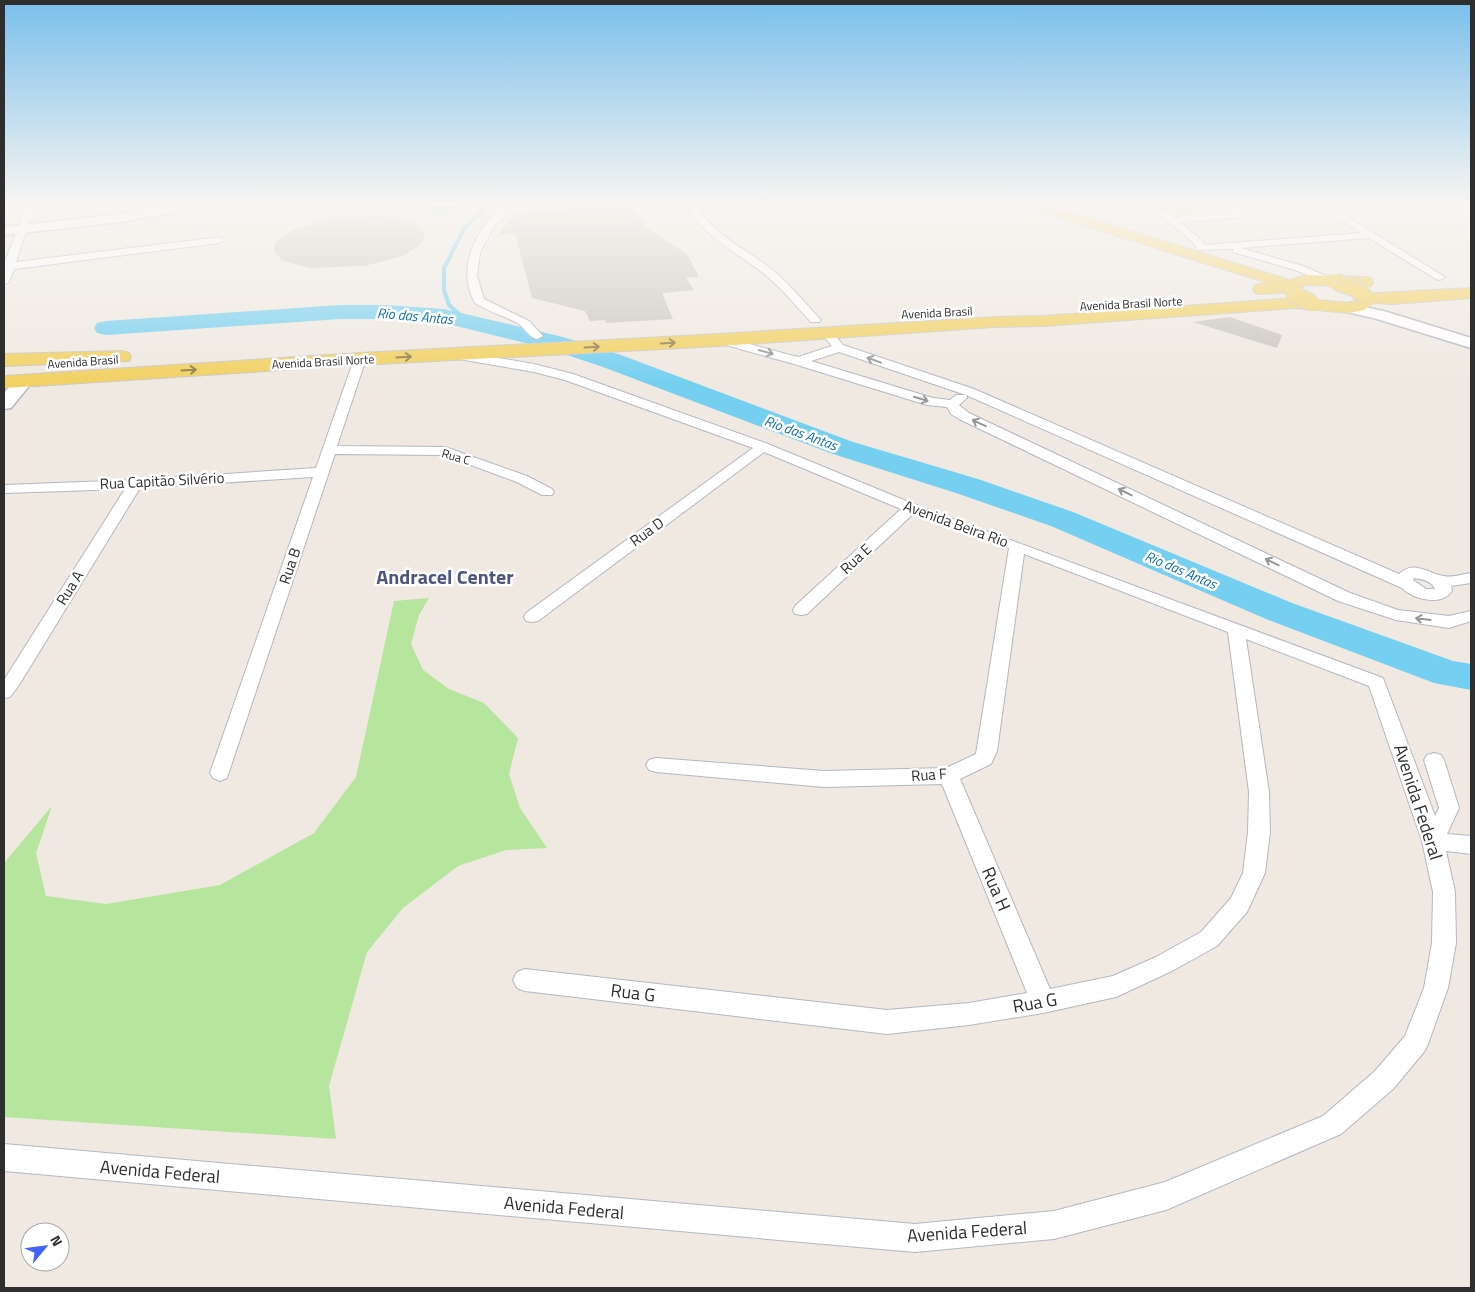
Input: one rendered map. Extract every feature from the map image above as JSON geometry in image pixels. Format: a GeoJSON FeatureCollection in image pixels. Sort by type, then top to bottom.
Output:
{"type":"FeatureCollection","features":[{"type":"Feature","properties":{"kind":"main road"},"geometry":{"type":"LineString","coordinates":[[1227,263],[1296,284]]}},
{"type":"Feature","properties":{"kind":"main road"},"geometry":{"type":"LineString","coordinates":[[1242,263],[1296,284]]}},
{"type":"Feature","properties":{"kind":"main road"},"geometry":{"type":"LineString","coordinates":[[1412,279],[1448,276]]}},
{"type":"Feature","properties":{"kind":"main road"},"geometry":{"type":"LineString","coordinates":[[1332,281],[1356,289],[1366,299],[1471,332]]}},
{"type":"Feature","properties":{"kind":"main road"},"geometry":{"type":"LineString","coordinates":[[1245,290],[1332,281],[1383,282]]}},
{"type":"Feature","properties":{"kind":"main road","name":"Avenida Brasil Norte"},"geometry":{"type":"LineString","coordinates":[[969,312],[1471,283]]}},
{"type":"Feature","properties":{"kind":"main road"},"geometry":{"type":"LineString","coordinates":[[1296,284],[1294,294],[1312,303],[1381,315],[1471,343]]}},
{"type":"Feature","properties":{"kind":"main road","name":"Avenida Brasil Norte"},"geometry":{"type":"LineString","coordinates":[[995,322],[1231,302],[1471,287]]}},
{"type":"Feature","properties":{"kind":"main road"},"geometry":{"type":"LineString","coordinates":[[1366,299],[1471,293]]}},
{"type":"Feature","properties":{"kind":"main road"},"geometry":{"type":"LineString","coordinates":[[1349,308],[1362,305],[1366,299]]}},
{"type":"Feature","properties":{"kind":"main road","name":"Avenida Brasil"},"geometry":{"type":"LineString","coordinates":[[582,334],[1043,321],[1312,303]]}},
{"type":"Feature","properties":{"kind":"main road","name":"Avenida Brasil"},"geometry":{"type":"LineString","coordinates":[[642,344],[719,340],[821,326],[1028,305]]}},
{"type":"Feature","properties":{"kind":"main road","name":"Avenida Brasil Norte"},"geometry":{"type":"LineString","coordinates":[[162,356],[490,338],[537,351],[582,334]]}},
{"type":"Feature","properties":{"kind":"main road","name":"Avenida Brasil Norte"},"geometry":{"type":"LineString","coordinates":[[4,369],[24,381],[642,344]]}},
{"type":"Feature","properties":{"kind":"main road","name":"Avenida Brasil"},"geometry":{"type":"LineString","coordinates":[[4,369],[162,356]]}},
{"type":"Feature","properties":{"kind":"main road","name":"Avenida Brasil"},"geometry":{"type":"LineString","coordinates":[[4,369],[113,370],[140,373]]}},
{"type":"Feature","properties":{"kind":"main road"},"geometry":{"type":"LineString","coordinates":[[4,404],[24,381]]}},
{"type":"Feature","properties":{"kind":"street"},"geometry":{"type":"LineString","coordinates":[[4,282],[7,266],[29,263]]}},
{"type":"Feature","properties":{"kind":"street"},"geometry":{"type":"LineString","coordinates":[[474,263],[472,274],[479,301],[489,308],[516,317],[531,326],[537,351]]}},
{"type":"Feature","properties":{"kind":"street"},"geometry":{"type":"LineString","coordinates":[[758,263],[771,274],[821,326],[838,348],[970,392],[1407,584],[1405,577],[1416,573],[1432,577],[1440,582],[1471,578]]}},
{"type":"Feature","properties":{"kind":"street"},"geometry":{"type":"LineString","coordinates":[[1283,263],[1332,281]]}},
{"type":"Feature","properties":{"kind":"street"},"geometry":{"type":"LineString","coordinates":[[1424,263],[1448,276]]}},
{"type":"Feature","properties":{"kind":"street"},"geometry":{"type":"LineString","coordinates":[[719,340],[798,361],[932,402],[952,404],[970,392]]}},
{"type":"Feature","properties":{"kind":"street"},"geometry":{"type":"LineString","coordinates":[[798,361],[838,348]]}},
{"type":"Feature","properties":{"kind":"street","name":"Avenida Beira Rio"},"geometry":{"type":"LineString","coordinates":[[537,351],[569,377],[763,447],[911,508],[1377,682]]}},
{"type":"Feature","properties":{"kind":"street","name":"Rua B"},"geometry":{"type":"LineString","coordinates":[[220,774],[360,360]]}},
{"type":"Feature","properties":{"kind":"street"},"geometry":{"type":"LineString","coordinates":[[952,404],[956,411],[964,416],[1344,597],[1396,615],[1449,622],[1471,616]]}},
{"type":"Feature","properties":{"kind":"street","name":"Rua D"},"geometry":{"type":"LineString","coordinates":[[532,617],[763,447]]}},
{"type":"Feature","properties":{"kind":"street","name":"Rua C"},"geometry":{"type":"LineString","coordinates":[[328,450],[444,451],[522,480],[547,492]]}},
{"type":"Feature","properties":{"kind":"street","name":"Rua Capitão Silvério"},"geometry":{"type":"LineString","coordinates":[[4,489],[135,484],[321,472]]}},
{"type":"Feature","properties":{"kind":"street","name":"Rua A"},"geometry":{"type":"LineString","coordinates":[[4,692],[13,681],[135,484]]}},
{"type":"Feature","properties":{"kind":"street","name":"Rua E"},"geometry":{"type":"LineString","coordinates":[[801,610],[911,508]]}},
{"type":"Feature","properties":{"kind":"street","name":"Rua F"},"geometry":{"type":"LineString","coordinates":[[656,765],[824,779],[949,776],[984,759],[987,752],[1017,546]]}},
{"type":"Feature","properties":{"kind":"street","name":"Rua G"},"geometry":{"type":"LineString","coordinates":[[525,980],[887,1022],[969,1014],[1044,1002],[1116,986],[1164,964],[1209,939],[1239,906],[1254,874],[1259,832],[1259,792],[1236,628]]}},
{"type":"Feature","properties":{"kind":"street","name":"Avenida Federal"},"geometry":{"type":"LineString","coordinates":[[4,1158],[915,1238],[1054,1225],[1166,1196],[1332,1125],[1384,1080],[1415,1044],[1436,988],[1444,943],[1444,892],[1433,841],[1377,682]]}},
{"type":"Feature","properties":{"kind":"street"},"geometry":{"type":"LineString","coordinates":[[1434,760],[1449,808],[1433,841],[1471,845]]}},
{"type":"Feature","properties":{"kind":"street","name":"Rua H"},"geometry":{"type":"LineString","coordinates":[[949,776],[1044,1002]]}},
{"type":"Feature","properties":{"kind":"green space"},"geometry":{"type":"Polygon","coordinates":[[[429,598],[419,615],[411,644],[423,670],[449,689],[484,703],[518,738],[509,774],[520,808],[547,848],[506,850],[458,866],[403,908],[367,952],[329,1086],[336,1139],[4,1117],[4,863],[52,806],[36,853],[46,896],[106,904],[220,885],[314,833],[356,777],[394,601],[429,598]]]}},
{"type":"Feature","properties":{"kind":"building"},"geometry":{"type":"Polygon","coordinates":[[[292,263],[375,263],[364,266],[310,268],[292,263]]]}},
{"type":"Feature","properties":{"kind":"building"},"geometry":{"type":"Polygon","coordinates":[[[523,263],[692,263],[699,277],[686,278],[694,290],[662,293],[673,319],[606,323],[605,320],[590,321],[585,311],[532,298],[523,263]]]}},
{"type":"Feature","properties":{"kind":"building"},"geometry":{"type":"Polygon","coordinates":[[[1230,317],[1282,335],[1277,348],[1193,322],[1230,317]]]}},
{"type":"Feature","properties":{"kind":"waterway"},"geometry":{"type":"LineString","coordinates":[[446,263],[444,268],[444,290],[449,305],[468,322]]}},
{"type":"Feature","properties":{"kind":"waterway","name":"Rio das Antas"},"geometry":{"type":"LineString","coordinates":[[106,328],[340,312],[386,312],[444,316],[554,342],[612,361],[843,448],[967,486],[1062,519],[1279,611],[1448,674],[1471,677]]}},
{"type":"Feature","properties":{"kind":"district","name":"Andracel Center"},"geometry":{"type":"Point","coordinates":[445,577]}}]}
